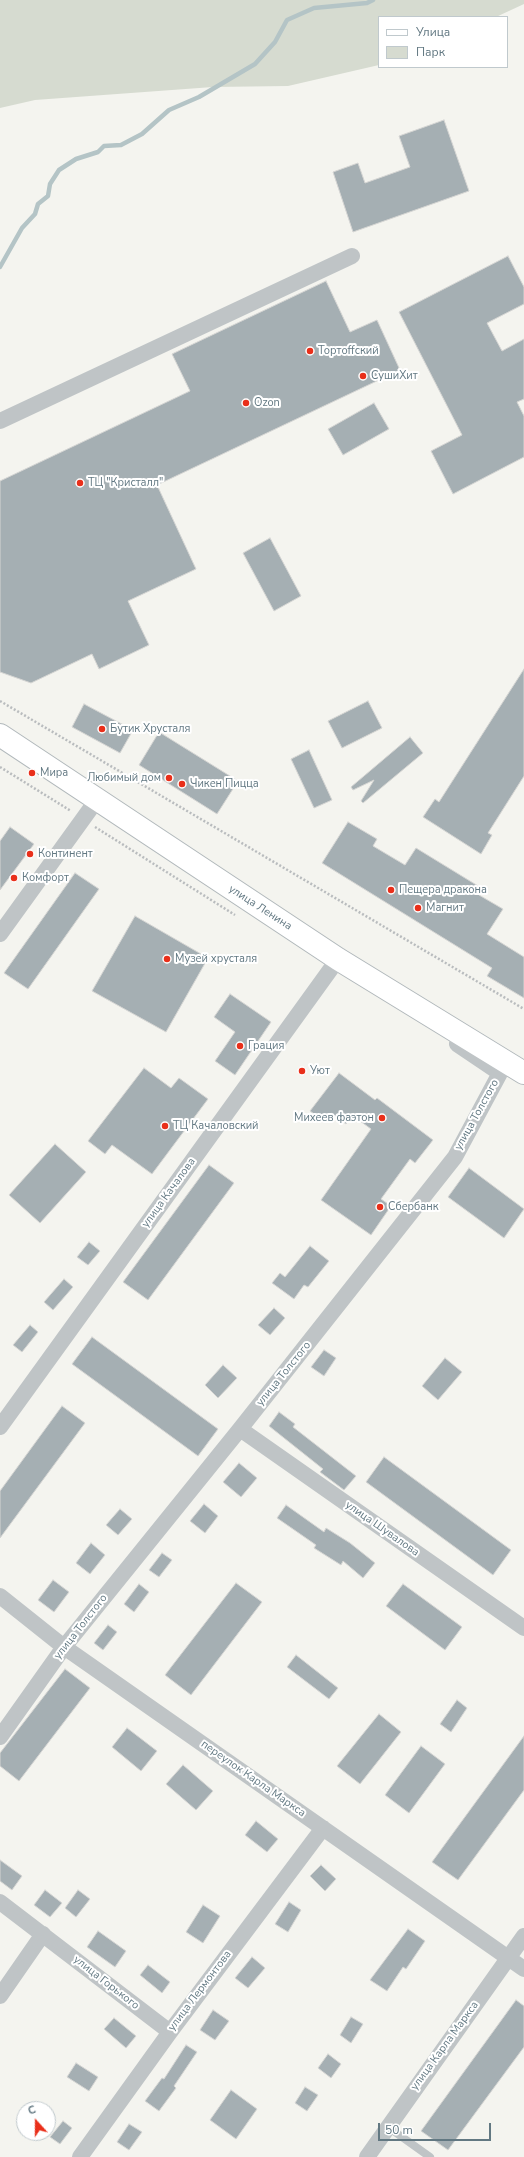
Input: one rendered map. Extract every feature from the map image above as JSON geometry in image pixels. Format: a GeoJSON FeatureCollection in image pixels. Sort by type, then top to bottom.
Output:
{"type":"FeatureCollection","features":[{"type":"Feature","properties":{"kind":"main road","name":"улица Ленина"},"geometry":{"type":"LineString","coordinates":[[0,736],[96,801],[338,959],[524,1073]]}},
{"type":"Feature","properties":{"kind":"street"},"geometry":{"type":"LineString","coordinates":[[0,421],[352,256]]}},
{"type":"Feature","properties":{"kind":"street"},"geometry":{"type":"LineString","coordinates":[[0,934],[96,801]]}},
{"type":"Feature","properties":{"kind":"street","name":"улица Качалова"},"geometry":{"type":"LineString","coordinates":[[0,1427],[338,959]]}},
{"type":"Feature","properties":{"kind":"street","name":"улица Толстого"},"geometry":{"type":"LineString","coordinates":[[0,1737],[64,1647],[240,1429],[455,1157],[500,1073],[433,1027],[437,1020]]}},
{"type":"Feature","properties":{"kind":"street","name":"улица Шувалова"},"geometry":{"type":"LineString","coordinates":[[240,1429],[524,1628]]}},
{"type":"Feature","properties":{"kind":"street","name":"переулок Карла Маркса"},"geometry":{"type":"LineString","coordinates":[[0,1596],[64,1647],[524,1969]]}},
{"type":"Feature","properties":{"kind":"street","name":"улица Лермонтова"},"geometry":{"type":"LineString","coordinates":[[80,2157],[170,2032],[323,1828]]}},
{"type":"Feature","properties":{"kind":"street","name":"улица Горького"},"geometry":{"type":"LineString","coordinates":[[0,1902],[170,2032]]}},
{"type":"Feature","properties":{"kind":"street"},"geometry":{"type":"LineString","coordinates":[[0,1996],[42,1934]]}},
{"type":"Feature","properties":{"kind":"street","name":"улица Карла Маркса"},"geometry":{"type":"LineString","coordinates":[[367,2157],[524,1936]]}},
{"type":"Feature","properties":{"kind":"lane"},"geometry":{"type":"LineString","coordinates":[[388,2127],[430,2157]]}},
{"type":"Feature","properties":{"kind":"path"},"geometry":{"type":"LineString","coordinates":[[0,701],[524,1009]]}},
{"type":"Feature","properties":{"kind":"green space"},"geometry":{"type":"Polygon","coordinates":[[[0,0],[524,0],[524,4],[498,16],[378,16],[378,65],[288,86],[213,87],[35,100],[0,108],[0,0]]]}},
{"type":"Feature","properties":{"kind":"building"},"geometry":{"type":"Polygon","coordinates":[[[444,120],[469,191],[353,232],[333,172],[358,163],[365,183],[410,167],[399,136],[444,120]]]}},
{"type":"Feature","properties":{"kind":"building"},"geometry":{"type":"Polygon","coordinates":[[[508,256],[524,287],[524,304],[487,323],[502,351],[524,339],[524,399],[517,402],[524,416],[524,457],[453,494],[431,451],[462,435],[399,312],[508,256]]]}},
{"type":"Feature","properties":{"kind":"building","name":"ТЦ \"Кристалл\""},"geometry":{"type":"Polygon","coordinates":[[[326,281],[350,332],[377,320],[400,370],[157,485],[196,569],[128,601],[149,645],[99,669],[92,654],[31,683],[0,672],[0,481],[190,391],[172,354],[326,281]]]}},
{"type":"Feature","properties":{"kind":"building"},"geometry":{"type":"Polygon","coordinates":[[[374,403],[389,429],[343,455],[328,429],[374,403]]]}},
{"type":"Feature","properties":{"kind":"building"},"geometry":{"type":"Polygon","coordinates":[[[270,538],[301,596],[274,611],[243,553],[270,538]]]}},
{"type":"Feature","properties":{"kind":"building"},"geometry":{"type":"Polygon","coordinates":[[[524,669],[524,776],[488,833],[492,835],[481,854],[423,817],[435,799],[439,802],[524,669]]]}},
{"type":"Feature","properties":{"kind":"building"},"geometry":{"type":"Polygon","coordinates":[[[368,701],[382,728],[342,748],[328,721],[368,701]]]}},
{"type":"Feature","properties":{"kind":"building","name":"Бутик Хрусталя"},"geometry":{"type":"Polygon","coordinates":[[[84,704],[133,730],[120,753],[72,727],[84,704]]]}},
{"type":"Feature","properties":{"kind":"building"},"geometry":{"type":"Polygon","coordinates":[[[159,732],[238,781],[217,814],[139,765],[159,732]]]}},
{"type":"Feature","properties":{"kind":"building"},"geometry":{"type":"Polygon","coordinates":[[[410,737],[423,753],[363,803],[361,801],[374,780],[353,790],[351,787],[410,737]]]}},
{"type":"Feature","properties":{"kind":"building"},"geometry":{"type":"Polygon","coordinates":[[[309,750],[332,800],[314,808],[291,759],[309,750]]]}},
{"type":"Feature","properties":{"kind":"building"},"geometry":{"type":"Polygon","coordinates":[[[348,822],[377,839],[373,846],[405,865],[416,848],[483,889],[479,895],[503,909],[487,934],[524,957],[524,998],[487,976],[492,968],[322,863],[348,822]]]}},
{"type":"Feature","properties":{"kind":"building"},"geometry":{"type":"Polygon","coordinates":[[[10,827],[34,844],[0,890],[0,841],[10,827]]]}},
{"type":"Feature","properties":{"kind":"building"},"geometry":{"type":"Polygon","coordinates":[[[75,873],[99,889],[28,989],[4,973],[75,873]]]}},
{"type":"Feature","properties":{"kind":"building"},"geometry":{"type":"Polygon","coordinates":[[[135,916],[208,958],[166,1032],[92,991],[135,916]]]}},
{"type":"Feature","properties":{"kind":"building","name":"Грация"},"geometry":{"type":"Polygon","coordinates":[[[230,994],[271,1022],[235,1075],[215,1061],[235,1032],[214,1017],[230,994]]]}},
{"type":"Feature","properties":{"kind":"building"},"geometry":{"type":"Polygon","coordinates":[[[144,1068],[171,1088],[179,1078],[208,1099],[152,1174],[112,1145],[105,1154],[88,1141],[144,1068]]]}},
{"type":"Feature","properties":{"kind":"building"},"geometry":{"type":"Polygon","coordinates":[[[339,1073],[375,1100],[377,1098],[433,1140],[415,1163],[410,1159],[381,1199],[391,1206],[371,1235],[321,1200],[371,1129],[352,1115],[346,1124],[331,1113],[324,1121],[310,1111],[339,1073]]]}},
{"type":"Feature","properties":{"kind":"building"},"geometry":{"type":"Polygon","coordinates":[[[55,1144],[86,1172],[40,1223],[9,1195],[55,1144]]]}},
{"type":"Feature","properties":{"kind":"building"},"geometry":{"type":"Polygon","coordinates":[[[209,1165],[234,1183],[148,1300],[123,1282],[209,1165]]]}},
{"type":"Feature","properties":{"kind":"building"},"geometry":{"type":"Polygon","coordinates":[[[469,1168],[524,1209],[504,1238],[448,1197],[469,1168]]]}},
{"type":"Feature","properties":{"kind":"building"},"geometry":{"type":"Polygon","coordinates":[[[89,1242],[100,1251],[88,1265],[77,1257],[89,1242]]]}},
{"type":"Feature","properties":{"kind":"building"},"geometry":{"type":"Polygon","coordinates":[[[310,1246],[329,1261],[308,1287],[304,1285],[294,1299],[272,1283],[280,1273],[285,1277],[310,1246]]]}},
{"type":"Feature","properties":{"kind":"building"},"geometry":{"type":"Polygon","coordinates":[[[64,1279],[73,1287],[53,1310],[44,1302],[64,1279]]]}},
{"type":"Feature","properties":{"kind":"building"},"geometry":{"type":"Polygon","coordinates":[[[274,1308],[285,1318],[270,1335],[258,1325],[274,1308]]]}},
{"type":"Feature","properties":{"kind":"building"},"geometry":{"type":"Polygon","coordinates":[[[30,1325],[38,1332],[22,1352],[13,1345],[30,1325]]]}},
{"type":"Feature","properties":{"kind":"building"},"geometry":{"type":"Polygon","coordinates":[[[92,1337],[218,1429],[198,1456],[72,1364],[92,1337]]]}},
{"type":"Feature","properties":{"kind":"building"},"geometry":{"type":"Polygon","coordinates":[[[324,1350],[336,1358],[324,1376],[311,1367],[324,1350]]]}},
{"type":"Feature","properties":{"kind":"building"},"geometry":{"type":"Polygon","coordinates":[[[445,1358],[462,1372],[438,1400],[422,1386],[445,1358]]]}},
{"type":"Feature","properties":{"kind":"building"},"geometry":{"type":"Polygon","coordinates":[[[223,1365],[237,1378],[218,1398],[205,1385],[223,1365]]]}},
{"type":"Feature","properties":{"kind":"building"},"geometry":{"type":"Polygon","coordinates":[[[62,1406],[85,1423],[0,1538],[0,1491],[62,1406]]]}},
{"type":"Feature","properties":{"kind":"building"},"geometry":{"type":"Polygon","coordinates":[[[279,1412],[295,1424],[293,1427],[356,1476],[344,1490],[320,1472],[323,1469],[269,1426],[279,1412]]]}},
{"type":"Feature","properties":{"kind":"building"},"geometry":{"type":"Polygon","coordinates":[[[384,1457],[511,1550],[493,1575],[366,1482],[384,1457]]]}},
{"type":"Feature","properties":{"kind":"building"},"geometry":{"type":"Polygon","coordinates":[[[239,1463],[257,1478],[241,1497],[223,1482],[239,1463]]]}},
{"type":"Feature","properties":{"kind":"building"},"geometry":{"type":"Polygon","coordinates":[[[204,1504],[218,1516],[205,1533],[190,1521],[204,1504]]]}},
{"type":"Feature","properties":{"kind":"building"},"geometry":{"type":"Polygon","coordinates":[[[286,1505],[324,1532],[326,1528],[350,1543],[375,1563],[363,1578],[343,1561],[341,1565],[314,1548],[316,1545],[277,1518],[286,1505]]]}},
{"type":"Feature","properties":{"kind":"building"},"geometry":{"type":"Polygon","coordinates":[[[120,1509],[132,1519],[118,1535],[106,1525],[120,1509]]]}},
{"type":"Feature","properties":{"kind":"building"},"geometry":{"type":"Polygon","coordinates":[[[91,1543],[105,1555],[90,1574],[76,1563],[91,1543]]]}},
{"type":"Feature","properties":{"kind":"building"},"geometry":{"type":"Polygon","coordinates":[[[162,1553],[172,1560],[159,1577],[149,1570],[162,1553]]]}},
{"type":"Feature","properties":{"kind":"building"},"geometry":{"type":"Polygon","coordinates":[[[53,1580],[69,1592],[54,1612],[38,1600],[53,1580]]]}},
{"type":"Feature","properties":{"kind":"building"},"geometry":{"type":"Polygon","coordinates":[[[236,1583],[262,1602],[191,1695],[165,1675],[236,1583]]]}},
{"type":"Feature","properties":{"kind":"building"},"geometry":{"type":"Polygon","coordinates":[[[139,1584],[149,1592],[134,1612],[124,1604],[139,1584]]]}},
{"type":"Feature","properties":{"kind":"building"},"geometry":{"type":"Polygon","coordinates":[[[403,1584],[462,1627],[445,1650],[386,1606],[403,1584]]]}},
{"type":"Feature","properties":{"kind":"building"},"geometry":{"type":"Polygon","coordinates":[[[108,1625],[117,1632],[103,1650],[94,1643],[108,1625]]]}},
{"type":"Feature","properties":{"kind":"building"},"geometry":{"type":"Polygon","coordinates":[[[296,1655],[338,1688],[329,1699],[287,1667],[296,1655]]]}},
{"type":"Feature","properties":{"kind":"building"},"geometry":{"type":"Polygon","coordinates":[[[65,1669],[90,1688],[19,1781],[0,1766],[0,1753],[65,1669]]]}},
{"type":"Feature","properties":{"kind":"building"},"geometry":{"type":"Polygon","coordinates":[[[457,1700],[467,1708],[451,1732],[440,1724],[457,1700]]]}},
{"type":"Feature","properties":{"kind":"building"},"geometry":{"type":"Polygon","coordinates":[[[379,1714],[401,1732],[360,1784],[337,1766],[379,1714]]]}},
{"type":"Feature","properties":{"kind":"building"},"geometry":{"type":"Polygon","coordinates":[[[127,1728],[157,1751],[141,1771],[112,1747],[127,1728]]]}},
{"type":"Feature","properties":{"kind":"building"},"geometry":{"type":"Polygon","coordinates":[[[524,1736],[524,1790],[458,1880],[432,1862],[524,1736]]]}},
{"type":"Feature","properties":{"kind":"building"},"geometry":{"type":"Polygon","coordinates":[[[421,1746],[445,1764],[409,1813],[385,1795],[421,1746]]]}},
{"type":"Feature","properties":{"kind":"building"},"geometry":{"type":"Polygon","coordinates":[[[183,1765],[213,1791],[196,1810],[166,1784],[183,1765]]]}},
{"type":"Feature","properties":{"kind":"building"},"geometry":{"type":"Polygon","coordinates":[[[256,1821],[278,1839],[267,1852],[245,1835],[256,1821]]]}},
{"type":"Feature","properties":{"kind":"building"},"geometry":{"type":"Polygon","coordinates":[[[0,1860],[22,1876],[12,1890],[0,1881],[0,1860]]]}},
{"type":"Feature","properties":{"kind":"building"},"geometry":{"type":"Polygon","coordinates":[[[321,1865],[336,1879],[325,1891],[310,1876],[321,1865]]]}},
{"type":"Feature","properties":{"kind":"building"},"geometry":{"type":"Polygon","coordinates":[[[45,1890],[62,1903],[50,1917],[34,1905],[45,1890]]]}},
{"type":"Feature","properties":{"kind":"building"},"geometry":{"type":"Polygon","coordinates":[[[78,1890],[90,1899],[76,1917],[65,1908],[78,1890]]]}},
{"type":"Feature","properties":{"kind":"building"},"geometry":{"type":"Polygon","coordinates":[[[289,1902],[301,1910],[288,1932],[275,1924],[289,1902]]]}},
{"type":"Feature","properties":{"kind":"building"},"geometry":{"type":"Polygon","coordinates":[[[203,1905],[220,1916],[203,1943],[186,1932],[203,1905]]]}},
{"type":"Feature","properties":{"kind":"building"},"geometry":{"type":"Polygon","coordinates":[[[408,1929],[425,1941],[406,1969],[403,1967],[387,1991],[370,1980],[408,1929]]]}},
{"type":"Feature","properties":{"kind":"building"},"geometry":{"type":"Polygon","coordinates":[[[98,1931],[126,1951],[115,1967],[87,1947],[98,1931]]]}},
{"type":"Feature","properties":{"kind":"building"},"geometry":{"type":"Polygon","coordinates":[[[252,1957],[265,1968],[248,1988],[235,1978],[252,1957]]]}},
{"type":"Feature","properties":{"kind":"building"},"geometry":{"type":"Polygon","coordinates":[[[148,1965],[170,1982],[162,1993],[140,1975],[148,1965]]]}},
{"type":"Feature","properties":{"kind":"building"},"geometry":{"type":"Polygon","coordinates":[[[516,2000],[524,2006],[524,2047],[448,2150],[421,2131],[516,2000]]]}},
{"type":"Feature","properties":{"kind":"building"},"geometry":{"type":"Polygon","coordinates":[[[213,2010],[229,2021],[215,2040],[200,2030],[213,2010]]]}},
{"type":"Feature","properties":{"kind":"building"},"geometry":{"type":"Polygon","coordinates":[[[351,2017],[363,2024],[351,2043],[340,2035],[351,2017]]]}},
{"type":"Feature","properties":{"kind":"building"},"geometry":{"type":"Polygon","coordinates":[[[114,2018],[136,2036],[126,2048],[104,2029],[114,2018]]]}},
{"type":"Feature","properties":{"kind":"building"},"geometry":{"type":"Polygon","coordinates":[[[186,2045],[197,2052],[174,2086],[176,2088],[159,2111],[145,2101],[162,2078],[164,2079],[186,2045]]]}},
{"type":"Feature","properties":{"kind":"building"},"geometry":{"type":"Polygon","coordinates":[[[328,2054],[341,2064],[331,2078],[318,2068],[328,2054]]]}},
{"type":"Feature","properties":{"kind":"building"},"geometry":{"type":"Polygon","coordinates":[[[76,2063],[98,2077],[89,2091],[67,2077],[76,2063]]]}},
{"type":"Feature","properties":{"kind":"building"},"geometry":{"type":"Polygon","coordinates":[[[305,2087],[318,2095],[307,2111],[295,2103],[305,2087]]]}},
{"type":"Feature","properties":{"kind":"building"},"geometry":{"type":"Polygon","coordinates":[[[231,2090],[257,2109],[236,2139],[210,2120],[231,2090]]]}},
{"type":"Feature","properties":{"kind":"building"},"geometry":{"type":"Polygon","coordinates":[[[63,2121],[72,2128],[60,2144],[56,2141],[56,2130],[63,2121]]]}},
{"type":"Feature","properties":{"kind":"building"},"geometry":{"type":"Polygon","coordinates":[[[129,2124],[142,2132],[129,2150],[117,2142],[129,2124]]]}},
{"type":"Feature","properties":{"kind":"waterway"},"geometry":{"type":"LineString","coordinates":[[0,267],[22,228],[35,214],[38,204],[48,196],[50,184],[59,170],[76,159],[98,152],[104,146],[121,145],[142,134],[169,110],[199,97],[255,64],[275,42],[287,20],[314,8],[367,3],[373,0]]}},
{"type":"Feature","properties":{"kind":"place","name":"Тортоffский"},"geometry":{"type":"Point","coordinates":[310,351]}},
{"type":"Feature","properties":{"kind":"place","name":"СушиХит"},"geometry":{"type":"Point","coordinates":[363,376]}},
{"type":"Feature","properties":{"kind":"place","name":"Ozon"},"geometry":{"type":"Point","coordinates":[246,403]}},
{"type":"Feature","properties":{"kind":"place","name":"ТЦ \"Кристалл\""},"geometry":{"type":"Point","coordinates":[80,483]}},
{"type":"Feature","properties":{"kind":"place","name":"Бутик Хрусталя"},"geometry":{"type":"Point","coordinates":[102,729]}},
{"type":"Feature","properties":{"kind":"place","name":"Мира"},"geometry":{"type":"Point","coordinates":[32,773]}},
{"type":"Feature","properties":{"kind":"place","name":"Любимый дом"},"geometry":{"type":"Point","coordinates":[169,778]}},
{"type":"Feature","properties":{"kind":"place","name":"Чикен Пицца"},"geometry":{"type":"Point","coordinates":[182,784]}},
{"type":"Feature","properties":{"kind":"place","name":"Континент"},"geometry":{"type":"Point","coordinates":[30,854]}},
{"type":"Feature","properties":{"kind":"place","name":"Комфорт"},"geometry":{"type":"Point","coordinates":[14,878]}},
{"type":"Feature","properties":{"kind":"place","name":"Пещера дракона"},"geometry":{"type":"Point","coordinates":[391,890]}},
{"type":"Feature","properties":{"kind":"place","name":"Магнит"},"geometry":{"type":"Point","coordinates":[418,908]}},
{"type":"Feature","properties":{"kind":"place","name":"Музей хрусталя"},"geometry":{"type":"Point","coordinates":[167,959]}},
{"type":"Feature","properties":{"kind":"place","name":"Грация"},"geometry":{"type":"Point","coordinates":[240,1046]}},
{"type":"Feature","properties":{"kind":"place","name":"Уют"},"geometry":{"type":"Point","coordinates":[302,1071]}},
{"type":"Feature","properties":{"kind":"place","name":"Михеев фаэтон"},"geometry":{"type":"Point","coordinates":[382,1118]}},
{"type":"Feature","properties":{"kind":"place","name":"ТЦ Качаловский"},"geometry":{"type":"Point","coordinates":[165,1126]}},
{"type":"Feature","properties":{"kind":"place","name":"Сбербанк"},"geometry":{"type":"Point","coordinates":[380,1207]}}]}
